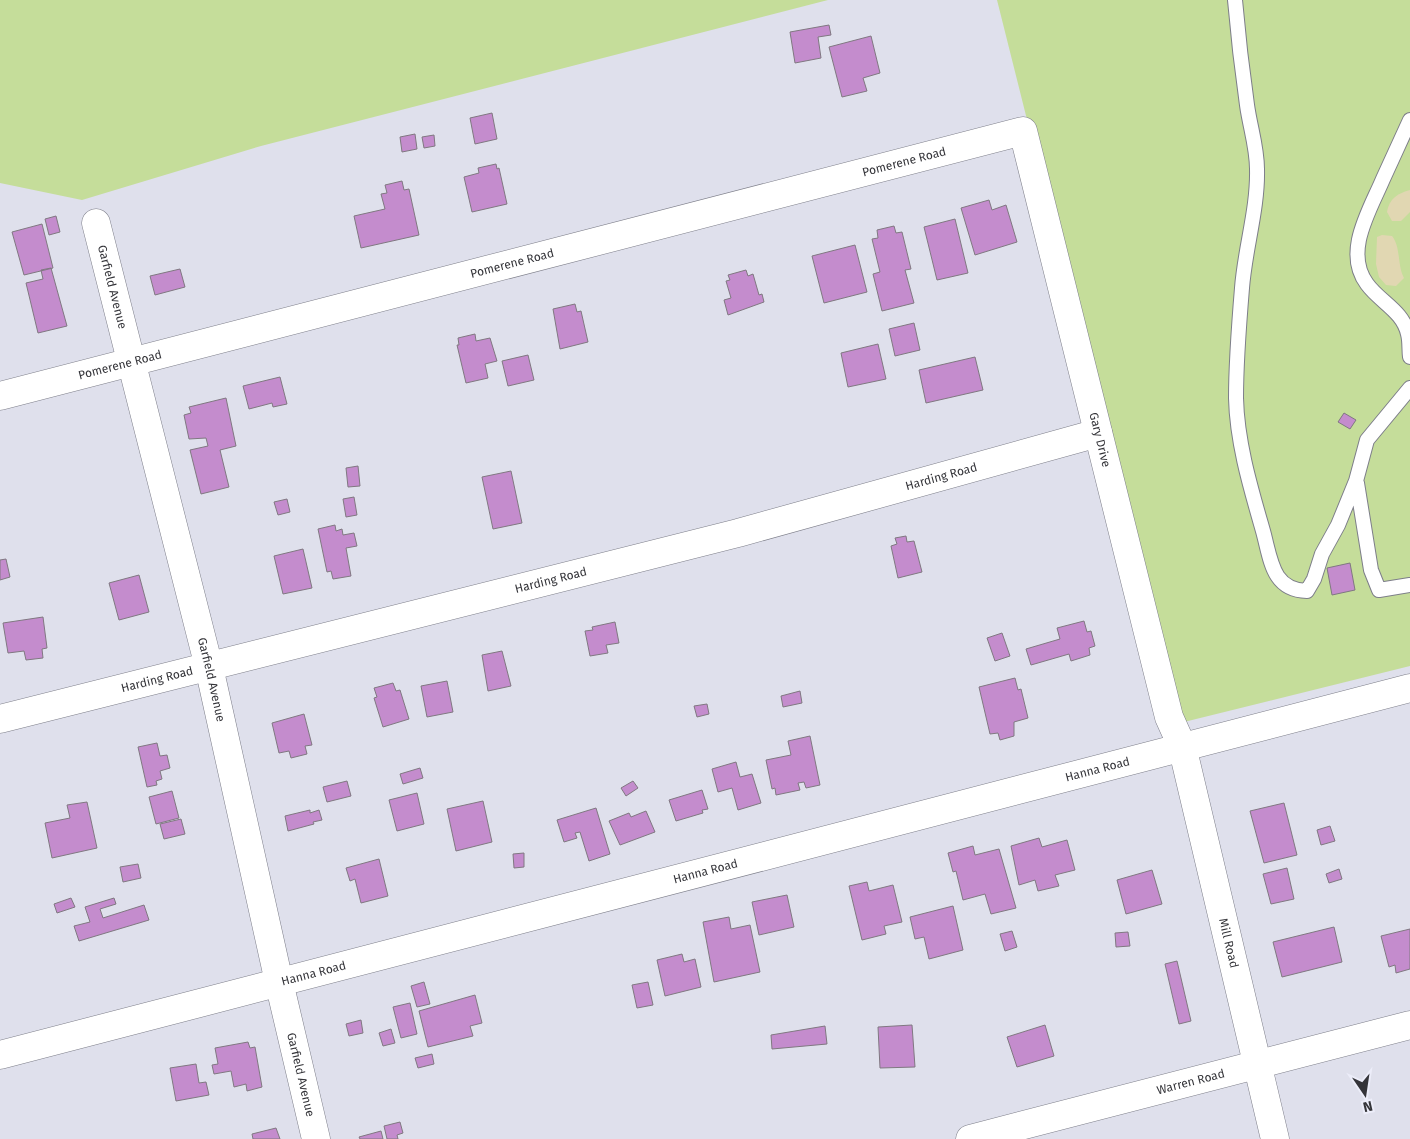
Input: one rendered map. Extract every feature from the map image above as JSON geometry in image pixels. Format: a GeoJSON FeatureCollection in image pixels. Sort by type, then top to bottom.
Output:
{"type":"FeatureCollection","features":[{"type":"Feature","properties":{"kind":"street","name":"Pomerene Road"},"geometry":{"type":"LineString","coordinates":[[0,396],[132,364],[1023,131]]}},
{"type":"Feature","properties":{"kind":"street","name":"Gary Drive"},"geometry":{"type":"LineString","coordinates":[[1023,131],[1169,716],[1182,746]]}},
{"type":"Feature","properties":{"kind":"street","name":"Garfield Avenue"},"geometry":{"type":"LineString","coordinates":[[96,223],[209,667],[316,1139]]}},
{"type":"Feature","properties":{"kind":"street","name":"Harding Road"},"geometry":{"type":"LineString","coordinates":[[0,719],[738,533],[1098,433]]}},
{"type":"Feature","properties":{"kind":"street","name":"Hanna Road"},"geometry":{"type":"LineString","coordinates":[[0,1055],[1410,688]]}},
{"type":"Feature","properties":{"kind":"street","name":"Mill Road"},"geometry":{"type":"LineString","coordinates":[[1182,746],[1274,1139]]}},
{"type":"Feature","properties":{"kind":"street","name":"Warren Road"},"geometry":{"type":"LineString","coordinates":[[970,1139],[1410,1025]]}},
{"type":"Feature","properties":{"kind":"lane"},"geometry":{"type":"LineString","coordinates":[[1235,0],[1240,58],[1255,142],[1257,169],[1253,224],[1242,287],[1236,399],[1240,436],[1253,496],[1271,562],[1280,582],[1293,591],[1307,591],[1314,579],[1322,554],[1338,525],[1356,482],[1367,440],[1410,388]]}},
{"type":"Feature","properties":{"kind":"lane"},"geometry":{"type":"LineString","coordinates":[[1410,120],[1361,229],[1358,253],[1359,265],[1366,284],[1400,315],[1408,333],[1410,357]]}},
{"type":"Feature","properties":{"kind":"lane"},"geometry":{"type":"LineString","coordinates":[[1356,482],[1371,570],[1379,590],[1410,585]]}},
{"type":"Feature","properties":{"kind":"green space"},"geometry":{"type":"Polygon","coordinates":[[[0,0],[828,0],[261,146],[82,200],[0,183],[0,0]]]}},
{"type":"Feature","properties":{"kind":"green space"},"geometry":{"type":"Polygon","coordinates":[[[997,0],[1410,0],[1410,666],[1184,722],[1175,710],[997,0]]]}},
{"type":"Feature","properties":{"kind":"sand"},"geometry":{"type":"Polygon","coordinates":[[[1410,190],[1410,212],[1401,221],[1392,221],[1387,212],[1390,203],[1398,195],[1410,190]]]}},
{"type":"Feature","properties":{"kind":"sand"},"geometry":{"type":"Polygon","coordinates":[[[1382,235],[1392,236],[1397,245],[1400,268],[1404,278],[1396,286],[1386,285],[1379,277],[1376,264],[1377,237],[1382,235]]]}},
{"type":"Feature","properties":{"kind":"building"},"geometry":{"type":"Polygon","coordinates":[[[829,25],[831,35],[818,37],[821,58],[795,63],[790,32],[829,25]]]}},
{"type":"Feature","properties":{"kind":"building"},"geometry":{"type":"Polygon","coordinates":[[[871,36],[880,73],[863,78],[867,91],[842,97],[829,47],[871,36]]]}},
{"type":"Feature","properties":{"kind":"building"},"geometry":{"type":"Polygon","coordinates":[[[492,113],[497,139],[475,144],[470,118],[492,113]]]}},
{"type":"Feature","properties":{"kind":"building"},"geometry":{"type":"Polygon","coordinates":[[[415,134],[417,149],[402,152],[400,137],[415,134]]]}},
{"type":"Feature","properties":{"kind":"building"},"geometry":{"type":"Polygon","coordinates":[[[434,135],[435,146],[424,148],[422,137],[434,135]]]}},
{"type":"Feature","properties":{"kind":"building"},"geometry":{"type":"Polygon","coordinates":[[[496,164],[497,169],[499,168],[507,204],[472,212],[464,177],[479,173],[478,168],[496,164]]]}},
{"type":"Feature","properties":{"kind":"building"},"geometry":{"type":"Polygon","coordinates":[[[402,181],[404,190],[409,189],[419,235],[361,248],[354,216],[385,209],[381,194],[387,193],[385,185],[402,181]]]}},
{"type":"Feature","properties":{"kind":"building"},"geometry":{"type":"Polygon","coordinates":[[[989,200],[992,210],[1006,205],[1017,242],[975,255],[961,208],[989,200]]]}},
{"type":"Feature","properties":{"kind":"building"},"geometry":{"type":"Polygon","coordinates":[[[56,216],[60,232],[49,235],[45,219],[56,216]]]}},
{"type":"Feature","properties":{"kind":"building"},"geometry":{"type":"Polygon","coordinates":[[[955,219],[968,273],[937,280],[924,227],[955,219]]]}},
{"type":"Feature","properties":{"kind":"building"},"geometry":{"type":"Polygon","coordinates":[[[42,224],[53,268],[24,275],[12,232],[42,224]]]}},
{"type":"Feature","properties":{"kind":"building"},"geometry":{"type":"Polygon","coordinates":[[[894,226],[896,233],[902,232],[911,269],[905,270],[914,303],[882,311],[873,274],[880,272],[872,239],[878,238],[877,230],[894,226]]]}},
{"type":"Feature","properties":{"kind":"building"},"geometry":{"type":"Polygon","coordinates":[[[855,245],[867,292],[824,303],[812,256],[855,245]]]}},
{"type":"Feature","properties":{"kind":"building"},"geometry":{"type":"Polygon","coordinates":[[[51,268],[67,326],[38,333],[26,283],[43,279],[41,270],[51,268]]]}},
{"type":"Feature","properties":{"kind":"building"},"geometry":{"type":"Polygon","coordinates":[[[180,269],[185,287],[155,295],[150,276],[180,269]]]}},
{"type":"Feature","properties":{"kind":"building"},"geometry":{"type":"Polygon","coordinates":[[[746,270],[748,276],[753,274],[759,295],[762,294],[764,302],[728,315],[724,300],[731,298],[726,281],[730,280],[728,275],[746,270]]]}},
{"type":"Feature","properties":{"kind":"building"},"geometry":{"type":"Polygon","coordinates":[[[575,304],[577,312],[581,311],[588,342],[560,349],[553,309],[575,304]]]}},
{"type":"Feature","properties":{"kind":"building"},"geometry":{"type":"Polygon","coordinates":[[[914,323],[920,350],[895,356],[889,329],[914,323]]]}},
{"type":"Feature","properties":{"kind":"building"},"geometry":{"type":"Polygon","coordinates":[[[475,334],[476,341],[490,338],[497,361],[485,364],[488,378],[466,383],[457,345],[459,345],[458,338],[475,334]]]}},
{"type":"Feature","properties":{"kind":"building"},"geometry":{"type":"Polygon","coordinates":[[[878,344],[886,379],[848,387],[841,353],[878,344]]]}},
{"type":"Feature","properties":{"kind":"building"},"geometry":{"type":"Polygon","coordinates":[[[528,355],[534,380],[508,386],[502,361],[528,355]]]}},
{"type":"Feature","properties":{"kind":"building"},"geometry":{"type":"Polygon","coordinates":[[[975,357],[983,390],[926,403],[919,370],[975,357]]]}},
{"type":"Feature","properties":{"kind":"building"},"geometry":{"type":"Polygon","coordinates":[[[280,377],[287,404],[273,407],[272,403],[249,409],[243,386],[280,377]]]}},
{"type":"Feature","properties":{"kind":"building"},"geometry":{"type":"Polygon","coordinates":[[[226,398],[236,446],[220,450],[229,487],[201,494],[190,450],[208,446],[206,438],[189,439],[184,415],[191,413],[189,407],[226,398]]]}},
{"type":"Feature","properties":{"kind":"building"},"geometry":{"type":"Polygon","coordinates":[[[1344,413],[1356,420],[1350,429],[1338,422],[1344,413]]]}},
{"type":"Feature","properties":{"kind":"building"},"geometry":{"type":"Polygon","coordinates":[[[358,466],[360,486],[348,487],[346,468],[358,466]]]}},
{"type":"Feature","properties":{"kind":"building"},"geometry":{"type":"Polygon","coordinates":[[[511,471],[522,523],[493,529],[482,477],[511,471]]]}},
{"type":"Feature","properties":{"kind":"building"},"geometry":{"type":"Polygon","coordinates":[[[354,497],[357,515],[346,517],[343,499],[354,497]]]}},
{"type":"Feature","properties":{"kind":"building"},"geometry":{"type":"Polygon","coordinates":[[[287,499],[290,512],[278,515],[274,502],[287,499]]]}},
{"type":"Feature","properties":{"kind":"building"},"geometry":{"type":"Polygon","coordinates":[[[335,525],[336,531],[342,529],[343,535],[354,533],[357,546],[346,548],[351,576],[333,579],[331,571],[327,572],[318,529],[335,525]]]}},
{"type":"Feature","properties":{"kind":"building"},"geometry":{"type":"Polygon","coordinates":[[[906,536],[907,542],[914,541],[922,572],[898,578],[891,546],[897,544],[895,538],[906,536]]]}},
{"type":"Feature","properties":{"kind":"building"},"geometry":{"type":"Polygon","coordinates":[[[303,549],[312,588],[283,594],[274,556],[303,549]]]}},
{"type":"Feature","properties":{"kind":"building"},"geometry":{"type":"Polygon","coordinates":[[[6,559],[10,577],[0,580],[0,560],[6,559]]]}},
{"type":"Feature","properties":{"kind":"building"},"geometry":{"type":"Polygon","coordinates":[[[1350,563],[1355,590],[1332,595],[1327,568],[1350,563]]]}},
{"type":"Feature","properties":{"kind":"building"},"geometry":{"type":"Polygon","coordinates":[[[139,575],[149,612],[119,620],[109,583],[139,575]]]}},
{"type":"Feature","properties":{"kind":"building"},"geometry":{"type":"Polygon","coordinates":[[[43,617],[47,648],[42,649],[43,658],[26,660],[24,651],[8,653],[3,623],[43,617]]]}},
{"type":"Feature","properties":{"kind":"building"},"geometry":{"type":"Polygon","coordinates":[[[1084,621],[1087,632],[1091,631],[1095,646],[1089,648],[1090,655],[1071,661],[1069,654],[1031,665],[1026,649],[1060,639],[1057,628],[1084,621]]]}},
{"type":"Feature","properties":{"kind":"building"},"geometry":{"type":"Polygon","coordinates":[[[615,622],[619,643],[606,645],[608,653],[590,656],[585,631],[593,630],[592,627],[615,622]]]}},
{"type":"Feature","properties":{"kind":"building"},"geometry":{"type":"Polygon","coordinates":[[[1002,633],[1010,656],[995,661],[987,638],[1002,633]]]}},
{"type":"Feature","properties":{"kind":"building"},"geometry":{"type":"Polygon","coordinates":[[[502,651],[511,686],[488,691],[482,655],[502,651]]]}},
{"type":"Feature","properties":{"kind":"building"},"geometry":{"type":"Polygon","coordinates":[[[1015,678],[1018,690],[1021,689],[1028,718],[1014,722],[1014,736],[1000,740],[998,733],[990,734],[979,687],[1015,678]]]}},
{"type":"Feature","properties":{"kind":"building"},"geometry":{"type":"Polygon","coordinates":[[[447,681],[453,712],[427,717],[421,686],[447,681]]]}},
{"type":"Feature","properties":{"kind":"building"},"geometry":{"type":"Polygon","coordinates":[[[393,683],[396,691],[400,690],[409,719],[383,727],[374,698],[377,697],[374,688],[393,683]]]}},
{"type":"Feature","properties":{"kind":"building"},"geometry":{"type":"Polygon","coordinates":[[[800,691],[802,703],[783,707],[781,696],[800,691]]]}},
{"type":"Feature","properties":{"kind":"building"},"geometry":{"type":"Polygon","coordinates":[[[707,704],[709,714],[697,717],[694,706],[707,704]]]}},
{"type":"Feature","properties":{"kind":"building"},"geometry":{"type":"Polygon","coordinates":[[[304,714],[312,745],[305,746],[307,754],[291,758],[289,751],[279,753],[272,723],[304,714]]]}},
{"type":"Feature","properties":{"kind":"building"},"geometry":{"type":"Polygon","coordinates":[[[810,736],[820,785],[806,788],[804,782],[798,783],[800,790],[776,795],[775,788],[772,789],[766,760],[791,755],[788,741],[810,736]]]}},
{"type":"Feature","properties":{"kind":"building"},"geometry":{"type":"Polygon","coordinates":[[[157,743],[160,756],[167,755],[170,768],[160,771],[162,779],[156,781],[157,785],[147,787],[138,747],[157,743]]]}},
{"type":"Feature","properties":{"kind":"building"},"geometry":{"type":"Polygon","coordinates":[[[736,762],[740,777],[752,774],[761,803],[738,810],[732,788],[718,792],[712,769],[736,762]]]}},
{"type":"Feature","properties":{"kind":"building"},"geometry":{"type":"Polygon","coordinates":[[[420,768],[423,778],[403,784],[400,774],[420,768]]]}},
{"type":"Feature","properties":{"kind":"building"},"geometry":{"type":"Polygon","coordinates":[[[347,781],[351,796],[327,802],[323,787],[347,781]]]}},
{"type":"Feature","properties":{"kind":"building"},"geometry":{"type":"Polygon","coordinates":[[[633,781],[638,788],[626,796],[621,788],[633,781]]]}},
{"type":"Feature","properties":{"kind":"building"},"geometry":{"type":"Polygon","coordinates":[[[702,790],[708,809],[702,810],[703,813],[676,821],[669,800],[702,790]]]}},
{"type":"Feature","properties":{"kind":"building"},"geometry":{"type":"Polygon","coordinates":[[[172,791],[179,818],[156,824],[149,797],[172,791]]]}},
{"type":"Feature","properties":{"kind":"building"},"geometry":{"type":"Polygon","coordinates":[[[417,793],[424,824],[397,831],[389,800],[417,793]]]}},
{"type":"Feature","properties":{"kind":"building"},"geometry":{"type":"Polygon","coordinates":[[[483,801],[492,842],[456,851],[447,809],[483,801]]]}},
{"type":"Feature","properties":{"kind":"building"},"geometry":{"type":"Polygon","coordinates":[[[87,802],[97,848],[52,858],[45,823],[70,818],[67,805],[87,802]]]}},
{"type":"Feature","properties":{"kind":"building"},"geometry":{"type":"Polygon","coordinates":[[[1284,803],[1297,855],[1264,863],[1250,811],[1284,803]]]}},
{"type":"Feature","properties":{"kind":"building"},"geometry":{"type":"Polygon","coordinates":[[[596,808],[610,854],[589,861],[580,832],[575,833],[577,838],[564,842],[557,820],[596,808]]]}},
{"type":"Feature","properties":{"kind":"building"},"geometry":{"type":"Polygon","coordinates":[[[310,810],[310,813],[319,810],[322,820],[288,831],[285,816],[310,810]]]}},
{"type":"Feature","properties":{"kind":"building"},"geometry":{"type":"Polygon","coordinates":[[[646,811],[655,832],[620,845],[609,821],[629,813],[631,817],[646,811]]]}},
{"type":"Feature","properties":{"kind":"building"},"geometry":{"type":"Polygon","coordinates":[[[181,819],[185,834],[164,839],[160,824],[181,819]]]}},
{"type":"Feature","properties":{"kind":"building"},"geometry":{"type":"Polygon","coordinates":[[[1330,826],[1335,841],[1321,845],[1317,830],[1330,826]]]}},
{"type":"Feature","properties":{"kind":"building"},"geometry":{"type":"Polygon","coordinates":[[[1039,838],[1042,847],[1067,840],[1075,870],[1055,875],[1059,886],[1038,891],[1035,880],[1019,885],[1011,846],[1039,838]]]}},
{"type":"Feature","properties":{"kind":"building"},"geometry":{"type":"Polygon","coordinates":[[[973,846],[975,855],[999,849],[1016,908],[991,914],[985,894],[963,900],[956,871],[953,872],[948,853],[973,846]]]}},
{"type":"Feature","properties":{"kind":"building"},"geometry":{"type":"Polygon","coordinates":[[[524,853],[524,867],[514,868],[513,854],[524,853]]]}},
{"type":"Feature","properties":{"kind":"building"},"geometry":{"type":"Polygon","coordinates":[[[379,859],[388,896],[361,903],[355,879],[350,881],[346,868],[379,859]]]}},
{"type":"Feature","properties":{"kind":"building"},"geometry":{"type":"Polygon","coordinates":[[[138,864],[141,878],[123,882],[120,867],[138,864]]]}},
{"type":"Feature","properties":{"kind":"building"},"geometry":{"type":"Polygon","coordinates":[[[1287,868],[1294,899],[1271,904],[1263,874],[1287,868]]]}},
{"type":"Feature","properties":{"kind":"building"},"geometry":{"type":"Polygon","coordinates":[[[1339,869],[1342,879],[1329,883],[1326,874],[1339,869]]]}},
{"type":"Feature","properties":{"kind":"building"},"geometry":{"type":"Polygon","coordinates":[[[1152,870],[1162,904],[1126,914],[1117,880],[1152,870]]]}},
{"type":"Feature","properties":{"kind":"building"},"geometry":{"type":"Polygon","coordinates":[[[867,882],[869,891],[893,885],[902,922],[884,926],[886,934],[862,940],[849,886],[867,882]]]}},
{"type":"Feature","properties":{"kind":"building"},"geometry":{"type":"Polygon","coordinates":[[[787,895],[794,927],[759,935],[752,902],[787,895]]]}},
{"type":"Feature","properties":{"kind":"building"},"geometry":{"type":"Polygon","coordinates":[[[71,898],[75,907],[57,913],[54,904],[71,898]]]}},
{"type":"Feature","properties":{"kind":"building"},"geometry":{"type":"Polygon","coordinates":[[[114,898],[116,904],[100,909],[103,918],[144,905],[149,920],[79,941],[74,926],[90,922],[85,907],[114,898]]]}},
{"type":"Feature","properties":{"kind":"building"},"geometry":{"type":"Polygon","coordinates":[[[953,906],[963,950],[929,959],[924,937],[915,939],[910,917],[953,906]]]}},
{"type":"Feature","properties":{"kind":"building"},"geometry":{"type":"Polygon","coordinates":[[[729,917],[731,929],[750,925],[760,972],[714,982],[703,922],[729,917]]]}},
{"type":"Feature","properties":{"kind":"building"},"geometry":{"type":"Polygon","coordinates":[[[1334,927],[1342,962],[1282,977],[1273,942],[1334,927]]]}},
{"type":"Feature","properties":{"kind":"building"},"geometry":{"type":"Polygon","coordinates":[[[1410,929],[1410,969],[1396,973],[1395,965],[1389,967],[1381,936],[1410,929]]]}},
{"type":"Feature","properties":{"kind":"building"},"geometry":{"type":"Polygon","coordinates":[[[1012,931],[1017,947],[1005,951],[1000,934],[1012,931]]]}},
{"type":"Feature","properties":{"kind":"building"},"geometry":{"type":"Polygon","coordinates":[[[1128,932],[1130,946],[1116,947],[1115,933],[1128,932]]]}},
{"type":"Feature","properties":{"kind":"building"},"geometry":{"type":"Polygon","coordinates":[[[682,954],[684,962],[695,959],[701,987],[665,996],[657,960],[682,954]]]}},
{"type":"Feature","properties":{"kind":"building"},"geometry":{"type":"Polygon","coordinates":[[[1177,961],[1191,1021],[1179,1024],[1165,964],[1177,961]]]}},
{"type":"Feature","properties":{"kind":"building"},"geometry":{"type":"Polygon","coordinates":[[[424,982],[430,1004],[417,1007],[411,986],[424,982]]]}},
{"type":"Feature","properties":{"kind":"building"},"geometry":{"type":"Polygon","coordinates":[[[648,982],[653,1005],[637,1008],[632,985],[648,982]]]}},
{"type":"Feature","properties":{"kind":"building"},"geometry":{"type":"Polygon","coordinates":[[[475,995],[482,1023],[470,1026],[473,1036],[428,1047],[419,1011],[475,995]]]}},
{"type":"Feature","properties":{"kind":"building"},"geometry":{"type":"Polygon","coordinates":[[[410,1003],[417,1034],[401,1038],[393,1007],[410,1003]]]}},
{"type":"Feature","properties":{"kind":"building"},"geometry":{"type":"Polygon","coordinates":[[[361,1020],[363,1033],[349,1036],[346,1024],[361,1020]]]}},
{"type":"Feature","properties":{"kind":"building"},"geometry":{"type":"Polygon","coordinates":[[[912,1025],[915,1067],[880,1068],[878,1027],[912,1025]]]}},
{"type":"Feature","properties":{"kind":"building"},"geometry":{"type":"Polygon","coordinates":[[[1045,1025],[1054,1056],[1017,1067],[1007,1037],[1045,1025]]]}},
{"type":"Feature","properties":{"kind":"building"},"geometry":{"type":"Polygon","coordinates":[[[825,1026],[827,1044],[772,1049],[771,1035],[825,1026]]]}},
{"type":"Feature","properties":{"kind":"building"},"geometry":{"type":"Polygon","coordinates":[[[391,1029],[395,1043],[383,1046],[379,1033],[391,1029]]]}},
{"type":"Feature","properties":{"kind":"building"},"geometry":{"type":"Polygon","coordinates":[[[248,1042],[250,1048],[255,1047],[262,1087],[247,1091],[246,1084],[234,1087],[231,1071],[214,1074],[212,1065],[218,1064],[215,1048],[248,1042]]]}},
{"type":"Feature","properties":{"kind":"building"},"geometry":{"type":"Polygon","coordinates":[[[432,1054],[434,1064],[418,1068],[415,1058],[432,1054]]]}},
{"type":"Feature","properties":{"kind":"building"},"geometry":{"type":"Polygon","coordinates":[[[196,1064],[199,1083],[206,1082],[209,1095],[176,1101],[170,1068],[196,1064]]]}},
{"type":"Feature","properties":{"kind":"building"},"geometry":{"type":"Polygon","coordinates":[[[400,1122],[403,1133],[397,1135],[398,1139],[387,1139],[384,1126],[400,1122]]]}},
{"type":"Feature","properties":{"kind":"building"},"geometry":{"type":"Polygon","coordinates":[[[276,1128],[280,1139],[253,1139],[252,1134],[276,1128]]]}},
{"type":"Feature","properties":{"kind":"building"},"geometry":{"type":"Polygon","coordinates":[[[381,1131],[383,1139],[360,1139],[359,1137],[381,1131]]]}}]}
